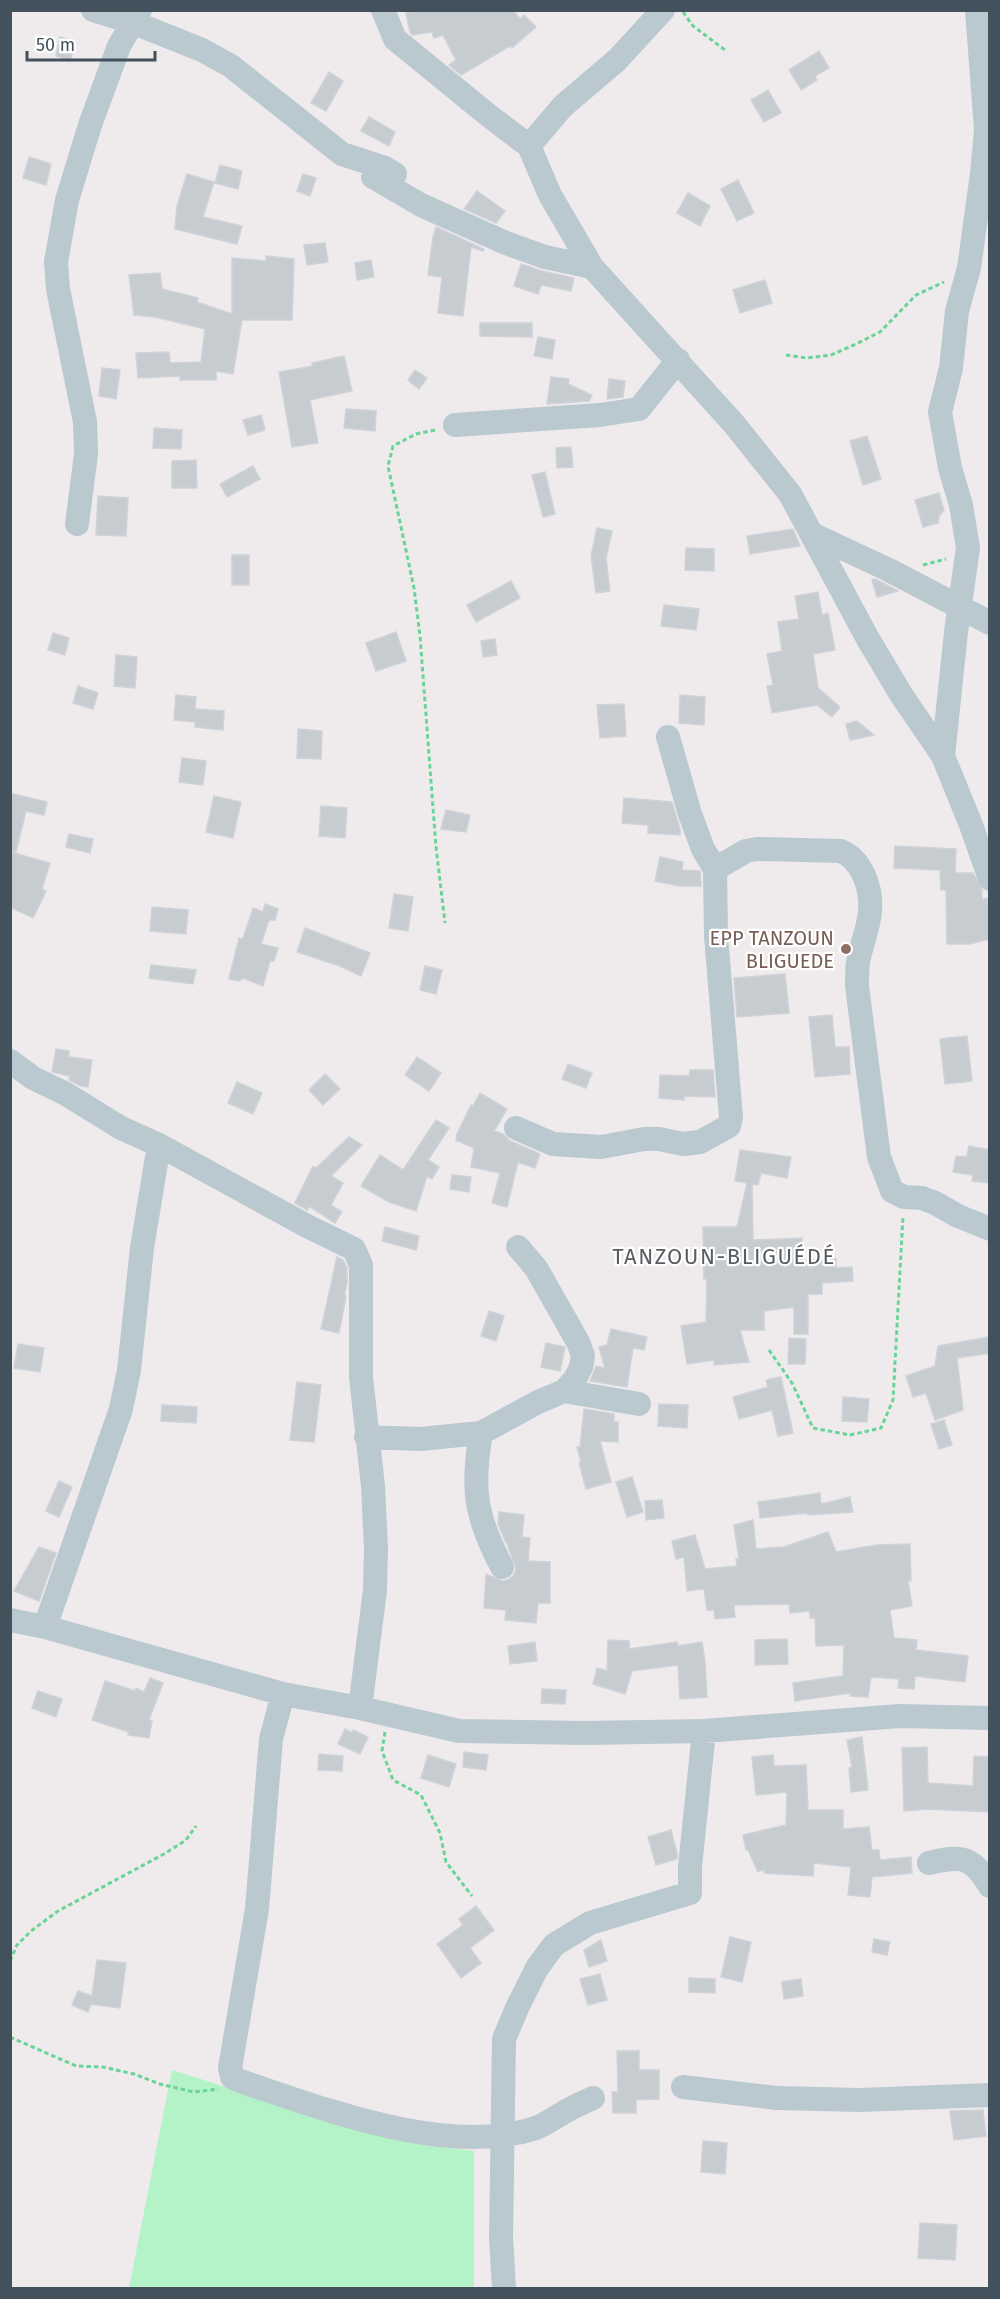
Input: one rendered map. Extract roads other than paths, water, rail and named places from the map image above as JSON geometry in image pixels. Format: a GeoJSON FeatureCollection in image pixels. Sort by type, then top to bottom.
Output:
{"type":"FeatureCollection","features":[{"type":"Feature","properties":{"kind":"street"},"geometry":{"type":"LineString","coordinates":[[93,10],[136,16],[231,66],[342,154],[385,168],[395,174],[373,177],[421,205],[506,243],[545,257],[592,267]]}},
{"type":"Feature","properties":{"kind":"street"},"geometry":{"type":"LineString","coordinates":[[382,10],[395,39],[529,146],[550,195],[592,267],[734,424],[790,494],[868,639],[902,696],[943,756],[990,879]]}},
{"type":"Feature","properties":{"kind":"street"},"geometry":{"type":"LineString","coordinates":[[529,146],[563,106],[617,60],[663,10]]}},
{"type":"Feature","properties":{"kind":"street"},"geometry":{"type":"LineString","coordinates":[[943,756],[968,548],[961,505],[948,459],[940,412],[951,368],[957,311],[969,268],[982,174],[986,130],[977,10]]}},
{"type":"Feature","properties":{"kind":"street"},"geometry":{"type":"LineString","coordinates":[[77,524],[86,454],[85,422],[58,289],[56,262],[67,200],[90,125],[120,46],[136,16]]}},
{"type":"Feature","properties":{"kind":"street"},"geometry":{"type":"LineString","coordinates":[[454,425],[600,415],[639,409],[678,360]]}},
{"type":"Feature","properties":{"kind":"street"},"geometry":{"type":"LineString","coordinates":[[812,534],[889,570],[990,623]]}},
{"type":"Feature","properties":{"kind":"street"},"geometry":{"type":"LineString","coordinates":[[516,1128],[553,1144],[601,1147],[644,1139],[659,1139],[683,1144],[700,1142],[729,1126],[731,1117],[716,936],[715,869],[703,849],[690,814],[668,737]]}},
{"type":"Feature","properties":{"kind":"street"},"geometry":{"type":"LineString","coordinates":[[715,869],[746,851],[758,849],[841,851],[851,855],[860,866],[869,895],[870,909],[858,962],[857,986],[879,1157],[886,1178],[892,1191],[904,1197],[922,1198],[990,1229]]}},
{"type":"Feature","properties":{"kind":"street"},"geometry":{"type":"LineString","coordinates":[[10,1061],[33,1078],[66,1094],[121,1128],[159,1145],[288,1216],[354,1249],[361,1264],[361,1365],[366,1437],[376,1520],[376,1580],[360,1708]]}},
{"type":"Feature","properties":{"kind":"street"},"geometry":{"type":"LineString","coordinates":[[45,1627],[121,1409],[129,1370],[142,1248],[159,1145]]}},
{"type":"Feature","properties":{"kind":"street"},"geometry":{"type":"LineString","coordinates":[[366,1437],[420,1439],[481,1433],[538,1402],[564,1391],[575,1379],[584,1356],[578,1342],[536,1268],[518,1247]]}},
{"type":"Feature","properties":{"kind":"street"},"geometry":{"type":"LineString","coordinates":[[564,1391],[639,1404]]}},
{"type":"Feature","properties":{"kind":"street"},"geometry":{"type":"LineString","coordinates":[[481,1433],[478,1452],[478,1508],[488,1539],[502,1567]]}},
{"type":"Feature","properties":{"kind":"street"},"geometry":{"type":"LineString","coordinates":[[10,1620],[45,1627],[283,1694],[360,1708],[459,1731],[585,1733],[704,1731],[900,1716],[990,1718]]}},
{"type":"Feature","properties":{"kind":"street"},"geometry":{"type":"LineString","coordinates":[[283,1694],[271,1739],[257,1909],[230,2068],[232,2076],[240,2081],[369,2122],[447,2136],[502,2134],[543,2125],[593,2098]]}},
{"type":"Feature","properties":{"kind":"street"},"geometry":{"type":"LineString","coordinates":[[504,2289],[501,2238],[504,2039],[537,1968],[554,1945],[590,1923],[690,1893],[690,1867],[704,1731]]}},
{"type":"Feature","properties":{"kind":"street"},"geometry":{"type":"LineString","coordinates":[[929,1863],[951,1857],[969,1860],[982,1873],[990,1886]]}},
{"type":"Feature","properties":{"kind":"street"},"geometry":{"type":"LineString","coordinates":[[683,2087],[800,2099],[860,2100],[990,2095]]}},
{"type":"Feature","properties":{"kind":"place","name":"EPP TANZOUN BLIGUEDE"},"geometry":{"type":"Point","coordinates":[846,949]}},
{"type":"Feature","properties":{"kind":"district","name":"TANZOUN-BLIGUÉDÉ"},"geometry":{"type":"Point","coordinates":[724,1256]}}]}
